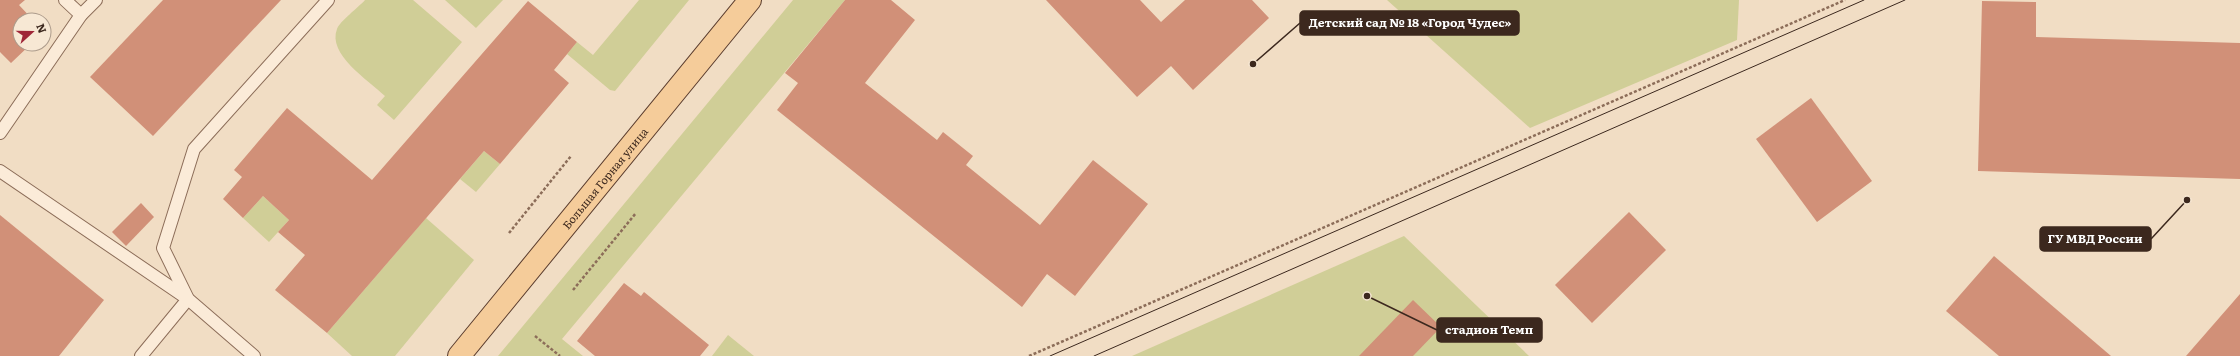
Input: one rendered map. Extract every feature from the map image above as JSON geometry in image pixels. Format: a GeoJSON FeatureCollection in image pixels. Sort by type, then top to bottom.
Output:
{"type":"FeatureCollection","features":[{"type":"Feature","properties":{"kind":"main road","name":"Большая Горная улица"},"geometry":{"type":"LineString","coordinates":[[459,356],[750,0]]}},
{"type":"Feature","properties":{"kind":"lane"},"geometry":{"type":"LineString","coordinates":[[65,0],[81,15]]}},
{"type":"Feature","properties":{"kind":"lane"},"geometry":{"type":"LineString","coordinates":[[0,133],[81,15],[96,0]]}},
{"type":"Feature","properties":{"kind":"lane"},"geometry":{"type":"LineString","coordinates":[[188,299],[163,248],[194,149],[328,0]]}},
{"type":"Feature","properties":{"kind":"lane"},"geometry":{"type":"LineString","coordinates":[[0,171],[188,299],[254,356]]}},
{"type":"Feature","properties":{"kind":"lane"},"geometry":{"type":"LineString","coordinates":[[141,356],[188,299]]}},
{"type":"Feature","properties":{"kind":"path"},"geometry":{"type":"LineString","coordinates":[[1029,356],[1845,0]]}},
{"type":"Feature","properties":{"kind":"path"},"geometry":{"type":"LineString","coordinates":[[509,233],[571,156]]}},
{"type":"Feature","properties":{"kind":"path"},"geometry":{"type":"LineString","coordinates":[[574,290],[636,213]]}},
{"type":"Feature","properties":{"kind":"path"},"geometry":{"type":"LineString","coordinates":[[535,336],[560,356]]}},
{"type":"Feature","properties":{"kind":"shaded area"},"geometry":{"type":"Polygon","coordinates":[[[365,0],[413,0],[462,42],[394,120],[377,105],[385,96],[343,57],[335,38],[339,26],[365,0]]]}},
{"type":"Feature","properties":{"kind":"shaded area"},"geometry":{"type":"Polygon","coordinates":[[[445,0],[503,0],[476,28],[445,0]]]}},
{"type":"Feature","properties":{"kind":"shaded area"},"geometry":{"type":"Polygon","coordinates":[[[639,0],[689,0],[615,91],[610,90],[567,54],[577,42],[593,55],[639,0]]]}},
{"type":"Feature","properties":{"kind":"shaded area"},"geometry":{"type":"Polygon","coordinates":[[[793,0],[845,0],[562,339],[583,356],[498,356],[793,0]]]}},
{"type":"Feature","properties":{"kind":"shaded area"},"geometry":{"type":"Polygon","coordinates":[[[1387,0],[1739,0],[1737,40],[1530,128],[1387,0]]]}},
{"type":"Feature","properties":{"kind":"shaded area"},"geometry":{"type":"Polygon","coordinates":[[[484,151],[500,164],[476,192],[460,179],[484,151]]]}},
{"type":"Feature","properties":{"kind":"shaded area"},"geometry":{"type":"Polygon","coordinates":[[[263,196],[289,220],[269,242],[243,218],[263,196]]]}},
{"type":"Feature","properties":{"kind":"shaded area"},"geometry":{"type":"Polygon","coordinates":[[[426,218],[474,260],[395,356],[352,356],[327,333],[426,218]]]}},
{"type":"Feature","properties":{"kind":"shaded area"},"geometry":{"type":"Polygon","coordinates":[[[1404,236],[1529,356],[1132,356],[1404,236]]]}},
{"type":"Feature","properties":{"kind":"shaded area"},"geometry":{"type":"Polygon","coordinates":[[[728,335],[754,356],[712,356],[728,335]]]}},
{"type":"Feature","properties":{"kind":"building"},"geometry":{"type":"Polygon","coordinates":[[[0,0],[25,0],[19,5],[26,12],[12,12],[12,52],[23,52],[11,63],[0,52],[0,0]]]}},
{"type":"Feature","properties":{"kind":"building"},"geometry":{"type":"Polygon","coordinates":[[[163,0],[281,0],[153,136],[90,77],[163,0]]]}},
{"type":"Feature","properties":{"kind":"building"},"geometry":{"type":"Polygon","coordinates":[[[845,0],[891,0],[915,20],[865,83],[937,140],[943,132],[973,156],[966,165],[1040,225],[1093,160],[1148,204],[1075,296],[1047,274],[1022,307],[777,110],[798,83],[785,73],[845,0]]]}},
{"type":"Feature","properties":{"kind":"building"},"geometry":{"type":"Polygon","coordinates":[[[1046,0],[1140,0],[1161,22],[1185,0],[1252,0],[1269,18],[1193,90],[1171,66],[1137,97],[1046,0]]]}},
{"type":"Feature","properties":{"kind":"building"},"geometry":{"type":"Polygon","coordinates":[[[528,1],[577,42],[554,70],[569,83],[500,164],[484,151],[327,333],[275,290],[305,255],[278,232],[289,220],[263,196],[243,218],[223,199],[242,177],[234,170],[287,108],[372,180],[528,1]]]}},
{"type":"Feature","properties":{"kind":"building"},"geometry":{"type":"Polygon","coordinates":[[[1982,1],[2036,2],[2036,37],[2240,43],[2240,179],[1978,171],[1982,1]]]}},
{"type":"Feature","properties":{"kind":"building"},"geometry":{"type":"Polygon","coordinates":[[[1811,98],[1872,181],[1817,222],[1756,139],[1811,98]]]}},
{"type":"Feature","properties":{"kind":"building"},"geometry":{"type":"Polygon","coordinates":[[[141,203],[154,217],[126,246],[112,232],[141,203]]]}},
{"type":"Feature","properties":{"kind":"building"},"geometry":{"type":"Polygon","coordinates":[[[1629,212],[1666,250],[1592,323],[1555,285],[1629,212]]]}},
{"type":"Feature","properties":{"kind":"building"},"geometry":{"type":"Polygon","coordinates":[[[0,215],[104,300],[59,356],[0,356],[0,215]]]}},
{"type":"Feature","properties":{"kind":"building"},"geometry":{"type":"Polygon","coordinates":[[[1994,256],[2111,356],[1999,356],[1946,311],[1994,256]]]}},
{"type":"Feature","properties":{"kind":"building"},"geometry":{"type":"Polygon","coordinates":[[[624,283],[641,296],[644,292],[709,345],[700,356],[595,356],[577,341],[624,283]]]}},
{"type":"Feature","properties":{"kind":"building"},"geometry":{"type":"Polygon","coordinates":[[[2240,294],[2240,356],[2186,356],[2240,294]]]}},
{"type":"Feature","properties":{"kind":"building"},"geometry":{"type":"Polygon","coordinates":[[[1413,300],[1441,327],[1413,356],[1359,356],[1413,300]]]}},
{"type":"Feature","properties":{"kind":"tram line"},"geometry":{"type":"LineString","coordinates":[[1050,356],[1864,0]]}},
{"type":"Feature","properties":{"kind":"tram line"},"geometry":{"type":"LineString","coordinates":[[1094,356],[1905,0]]}},
{"type":"Feature","properties":{"kind":"place","name":"Детский сад № 18 «Город Чудес»"},"geometry":{"type":"Point","coordinates":[1253,64]}},
{"type":"Feature","properties":{"kind":"place","name":"ГУ МВД России"},"geometry":{"type":"Point","coordinates":[2187,200]}},
{"type":"Feature","properties":{"kind":"place","name":"стадион Темп"},"geometry":{"type":"Point","coordinates":[1367,296]}}]}
